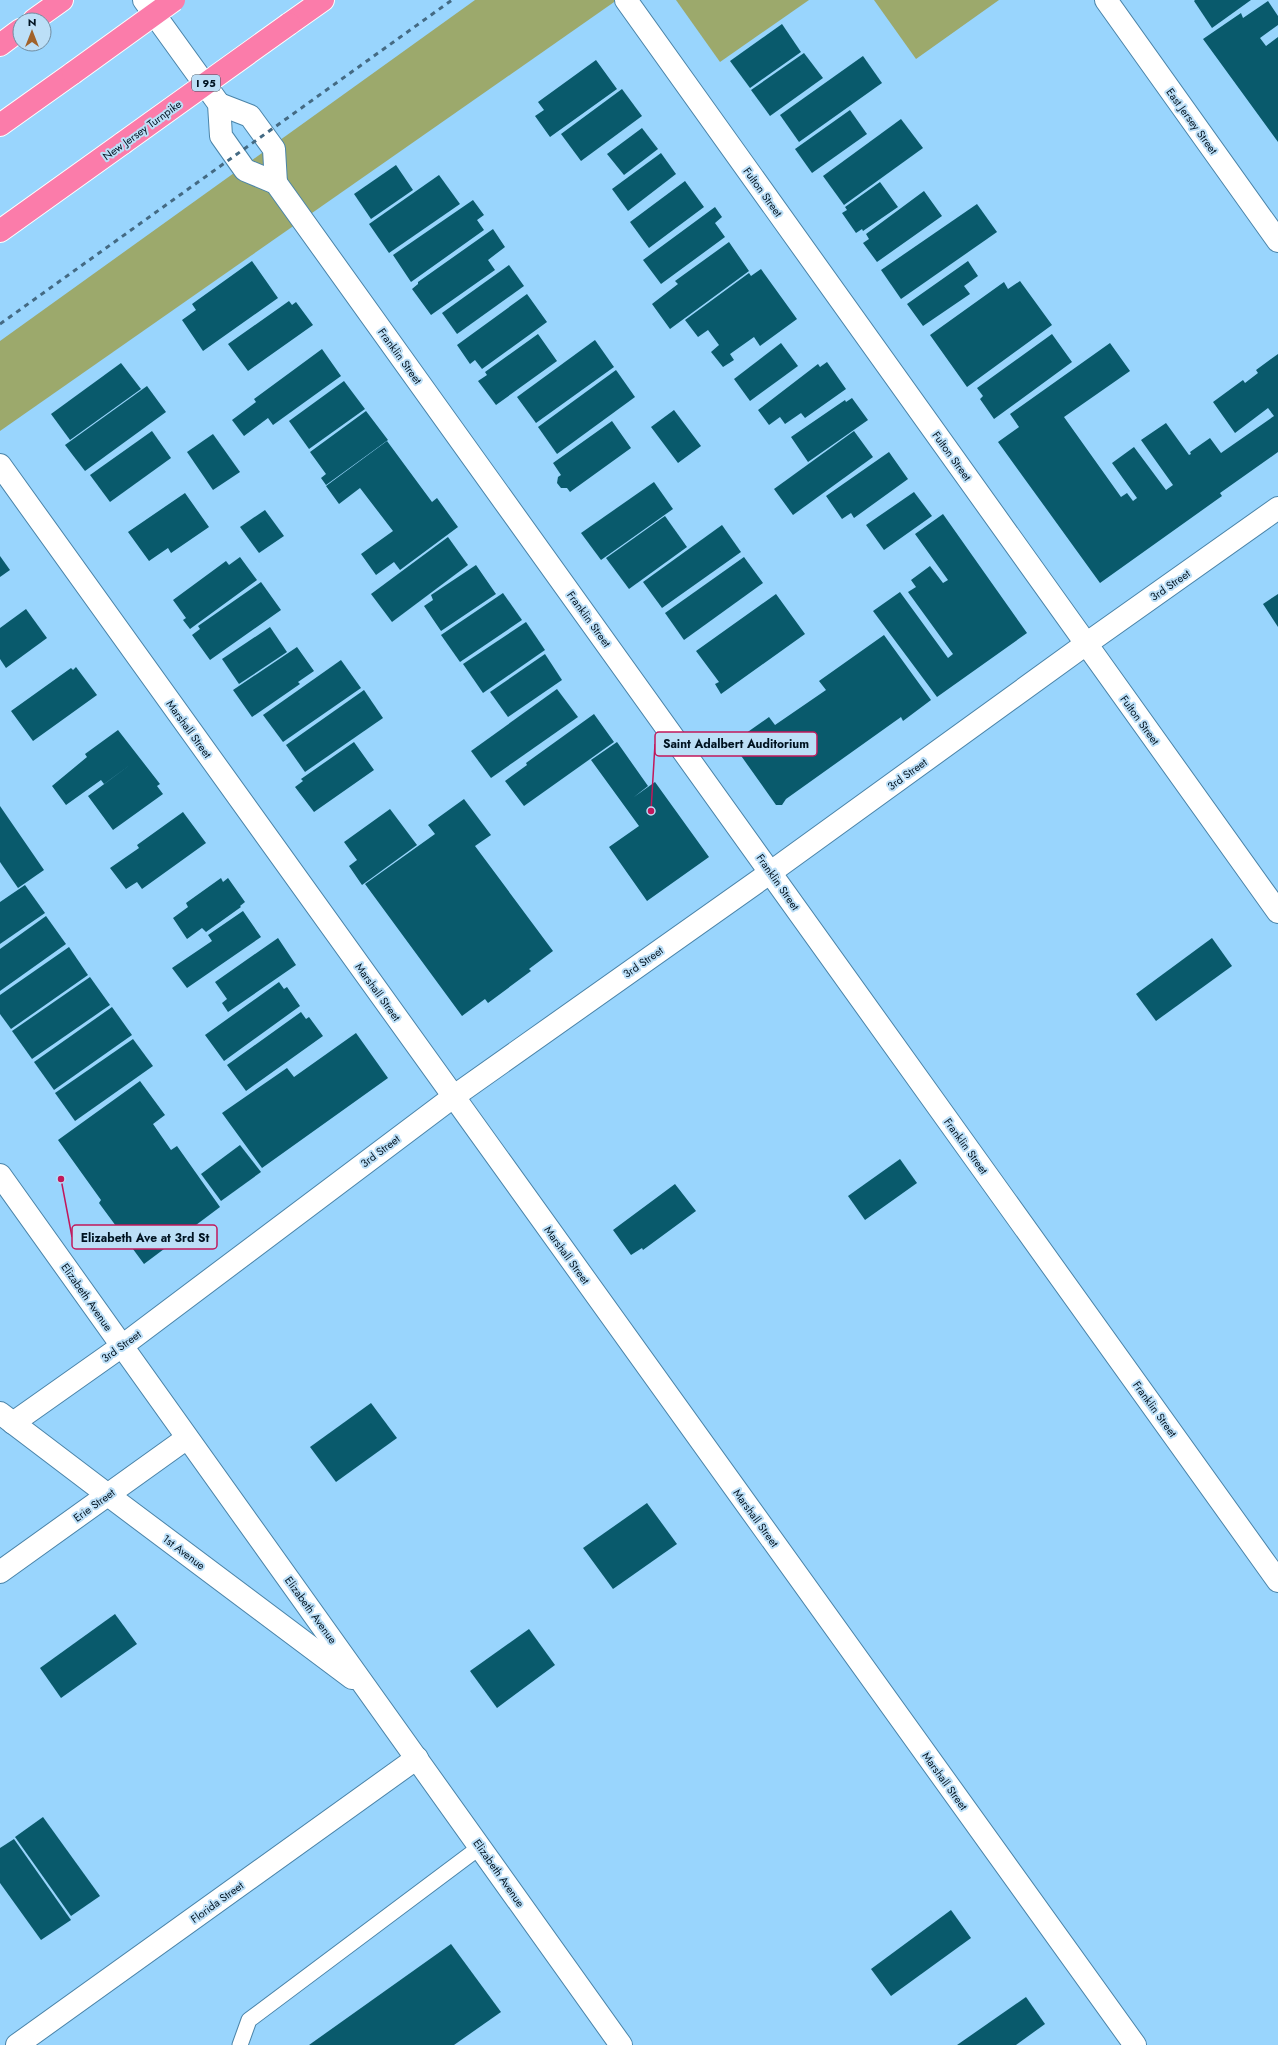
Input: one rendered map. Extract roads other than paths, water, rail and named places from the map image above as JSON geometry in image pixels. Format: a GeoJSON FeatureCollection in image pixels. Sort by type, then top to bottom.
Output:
{"type":"FeatureCollection","features":[{"type":"Feature","properties":{"kind":"highway"},"geometry":{"type":"LineString","coordinates":[[45,12],[62,0]]}},
{"type":"Feature","properties":{"kind":"highway"},"geometry":{"type":"LineString","coordinates":[[0,125],[174,0]]}},
{"type":"Feature","properties":{"kind":"highway","name":"New Jersey Turnpike"},"geometry":{"type":"LineString","coordinates":[[0,231],[323,0]]}},
{"type":"Feature","properties":{"kind":"highway"},"geometry":{"type":"LineString","coordinates":[[0,44],[12,36]]}},
{"type":"Feature","properties":{"kind":"street"},"geometry":{"type":"LineString","coordinates":[[144,0],[219,104],[221,136],[245,170],[276,183],[274,149],[250,116],[219,104]]}},
{"type":"Feature","properties":{"kind":"street","name":"Fulton Street"},"geometry":{"type":"LineString","coordinates":[[626,0],[1278,912]]}},
{"type":"Feature","properties":{"kind":"street","name":"East Jersey Street"},"geometry":{"type":"LineString","coordinates":[[1106,0],[1277,238]]}},
{"type":"Feature","properties":{"kind":"street","name":"Franklin Street"},"geometry":{"type":"LineString","coordinates":[[276,183],[771,872],[1278,1582]]}},
{"type":"Feature","properties":{"kind":"street","name":"Marshall Street"},"geometry":{"type":"LineString","coordinates":[[0,465],[1135,2045]]}},
{"type":"Feature","properties":{"kind":"street","name":"3rd Street"},"geometry":{"type":"LineString","coordinates":[[7,1418],[122,1346],[453,1096],[771,872],[1086,644],[1278,508]]}},
{"type":"Feature","properties":{"kind":"street","name":"Elizabeth Avenue"},"geometry":{"type":"LineString","coordinates":[[0,1175],[621,2045]]}},
{"type":"Feature","properties":{"kind":"street","name":"1st Avenue"},"geometry":{"type":"LineString","coordinates":[[7,1418],[368,1691]]}},
{"type":"Feature","properties":{"kind":"street","name":"Erie Street"},"geometry":{"type":"LineString","coordinates":[[0,1572],[187,1438]]}},
{"type":"Feature","properties":{"kind":"street","name":"Florida Street"},"geometry":{"type":"LineString","coordinates":[[17,2045],[417,1758]]}},
{"type":"Feature","properties":{"kind":"lane"},"geometry":{"type":"LineString","coordinates":[[240,2045],[250,2020],[480,1847]]}},
{"type":"Feature","properties":{"kind":"railway"},"geometry":{"type":"LineString","coordinates":[[0,324],[452,0]]}},
{"type":"Feature","properties":{"kind":"place","name":"Saint Adalbert Auditorium"},"geometry":{"type":"Point","coordinates":[651,811]}},
{"type":"Feature","properties":{"kind":"place","name":"Elizabeth Ave at 3rd St"},"geometry":{"type":"Point","coordinates":[61,1179]}}]}
